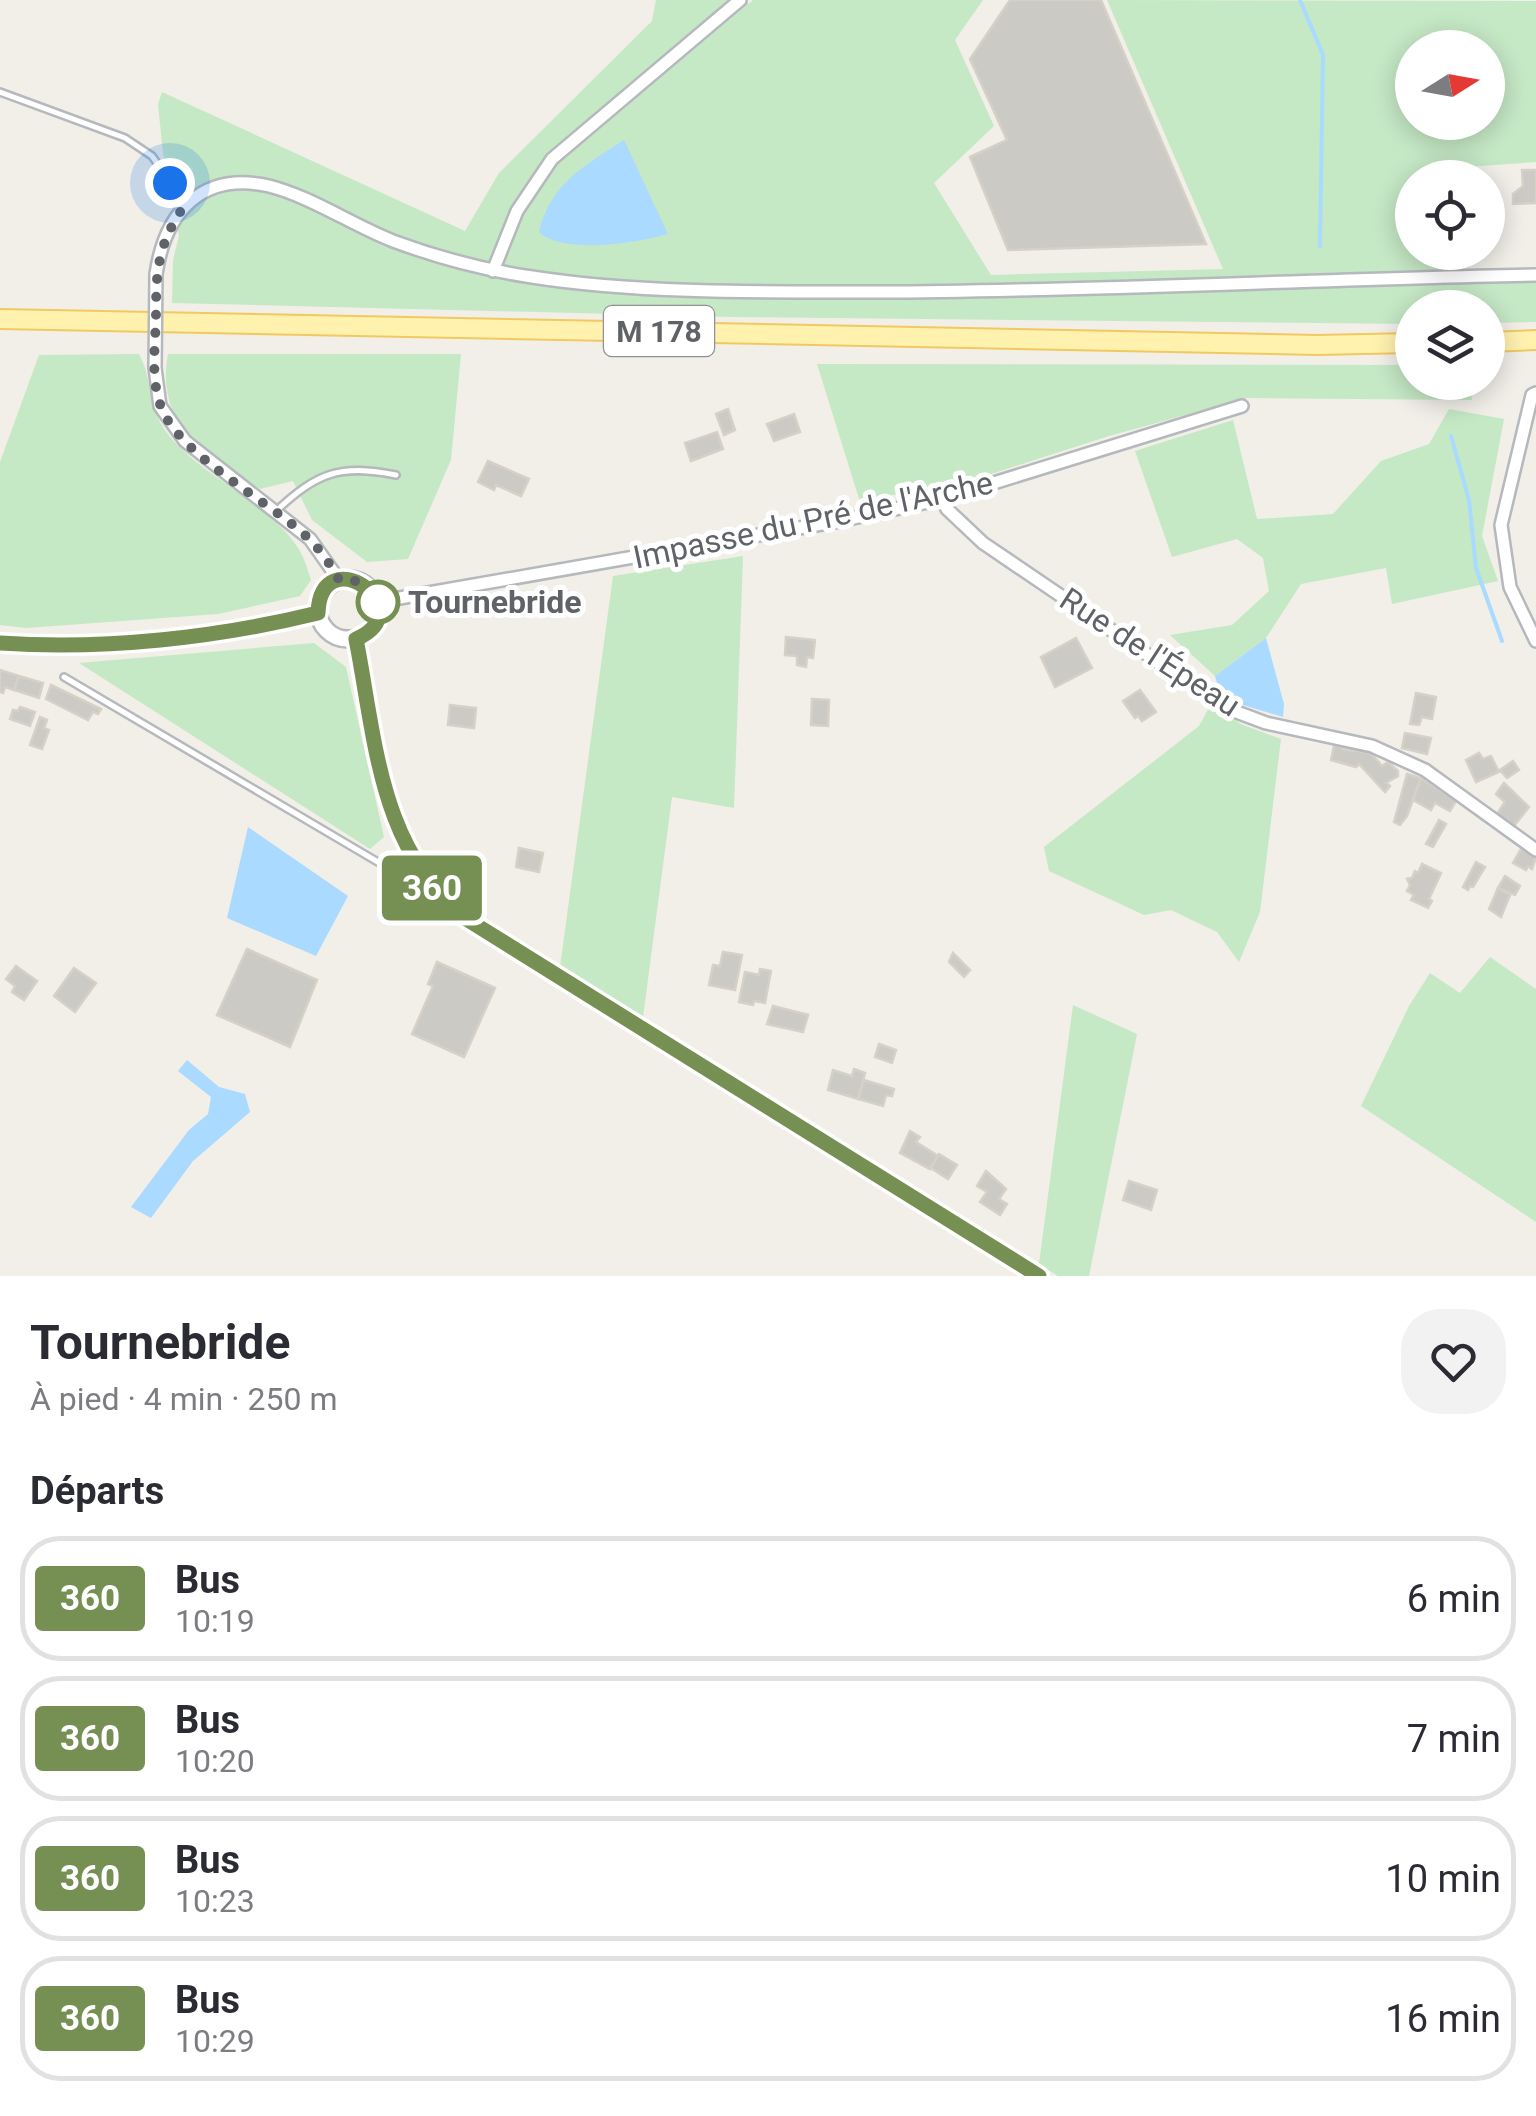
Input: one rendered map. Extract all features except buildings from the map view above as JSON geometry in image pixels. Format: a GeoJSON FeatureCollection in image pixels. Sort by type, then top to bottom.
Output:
{"type":"FeatureCollection","features":[{"type":"Feature","properties":{"kind":"main road","name":"M 178"},"geometry":{"type":"LineString","coordinates":[[0,318],[1317,345],[1395,343]]}},
{"type":"Feature","properties":{"kind":"main road"},"geometry":{"type":"LineString","coordinates":[[1505,341],[1536,340]]}},
{"type":"Feature","properties":{"kind":"main road"},"geometry":{"type":"LineString","coordinates":[[349,579],[367,586],[378,602],[372,628],[356,639],[336,637],[321,623],[318,613],[322,593],[339,580],[349,579]]}},
{"type":"Feature","properties":{"kind":"main road"},"geometry":{"type":"LineString","coordinates":[[0,643],[105,644],[174,638],[318,613]]}},
{"type":"Feature","properties":{"kind":"main road"},"geometry":{"type":"LineString","coordinates":[[356,639],[394,821],[424,879],[445,903],[1039,1276]]}},
{"type":"Feature","properties":{"kind":"street"},"geometry":{"type":"LineString","coordinates":[[493,271],[517,212],[552,158],[740,0]]}},
{"type":"Feature","properties":{"kind":"street"},"geometry":{"type":"LineString","coordinates":[[339,580],[310,539],[185,441],[160,406],[155,368],[156,274],[165,238],[186,203],[224,184],[272,187],[391,240],[493,271],[608,285],[815,292],[990,292],[1536,275]]}},
{"type":"Feature","properties":{"kind":"street"},"geometry":{"type":"LineString","coordinates":[[1536,392],[1532,394],[1521,434],[1501,524],[1510,587],[1536,641]]}},
{"type":"Feature","properties":{"kind":"street","name":"Impasse du Pré de l'Arche"},"geometry":{"type":"LineString","coordinates":[[378,602],[840,522],[942,499],[1242,406]]}},
{"type":"Feature","properties":{"kind":"street","name":"Rue de l'Épeau"},"geometry":{"type":"LineString","coordinates":[[942,499],[947,509],[983,543],[1226,708],[1266,723],[1372,746],[1425,770],[1536,850]]}},
{"type":"Feature","properties":{"kind":"lane"},"geometry":{"type":"LineString","coordinates":[[0,92],[125,138],[152,156],[186,203]]}},
{"type":"Feature","properties":{"kind":"lane"},"geometry":{"type":"LineString","coordinates":[[276,510],[294,494],[331,473],[358,467],[396,475]]}},
{"type":"Feature","properties":{"kind":"lane"},"geometry":{"type":"LineString","coordinates":[[64,676],[388,868]]}},
{"type":"Feature","properties":{"kind":"green space"},"geometry":{"type":"Polygon","coordinates":[[[656,0],[746,0],[749,4],[753,0],[983,0],[955,40],[994,126],[934,183],[991,275],[1223,269],[1107,0],[1536,1],[1536,162],[1395,160],[1395,270],[1536,268],[1536,322],[1505,323],[1505,290],[1395,290],[1395,324],[734,317],[172,303],[173,260],[179,236],[163,153],[158,104],[162,92],[465,231],[499,173],[652,21],[656,0]]]}},
{"type":"Feature","properties":{"kind":"green space"},"geometry":{"type":"Polygon","coordinates":[[[139,354],[157,414],[167,433],[198,463],[272,518],[302,554],[311,580],[300,596],[218,614],[26,628],[0,625],[0,462],[39,355],[139,354]]]}},
{"type":"Feature","properties":{"kind":"green space"},"geometry":{"type":"Polygon","coordinates":[[[168,354],[461,354],[451,460],[408,559],[367,562],[312,520],[293,481],[260,489],[204,450],[177,419],[169,401],[168,354]]]}},
{"type":"Feature","properties":{"kind":"green space"},"geometry":{"type":"Polygon","coordinates":[[[817,364],[1395,365],[1395,399],[1247,398],[991,474],[860,502],[817,364]]]}},
{"type":"Feature","properties":{"kind":"green space"},"geometry":{"type":"Polygon","coordinates":[[[1449,409],[1504,419],[1482,536],[1498,581],[1392,604],[1386,568],[1301,584],[1266,638],[1215,676],[1170,635],[1232,625],[1269,591],[1263,558],[1237,539],[1172,557],[1135,451],[1233,420],[1257,519],[1333,514],[1381,461],[1429,444],[1449,409]]]}},
{"type":"Feature","properties":{"kind":"green space"},"geometry":{"type":"Polygon","coordinates":[[[743,556],[734,808],[672,797],[643,1017],[560,967],[613,576],[743,556]]]}},
{"type":"Feature","properties":{"kind":"green space"},"geometry":{"type":"Polygon","coordinates":[[[314,643],[346,667],[384,837],[370,849],[79,663],[314,643]]]}},
{"type":"Feature","properties":{"kind":"green space"},"geometry":{"type":"Polygon","coordinates":[[[1210,706],[1243,725],[1281,739],[1260,912],[1239,962],[1217,932],[1171,910],[1144,915],[1049,871],[1044,847],[1199,726],[1210,706]]]}},
{"type":"Feature","properties":{"kind":"green space"},"geometry":{"type":"Polygon","coordinates":[[[1490,957],[1536,989],[1536,1222],[1361,1106],[1409,1006],[1430,973],[1460,993],[1490,957]]]}},
{"type":"Feature","properties":{"kind":"green space"},"geometry":{"type":"Polygon","coordinates":[[[1073,1005],[1137,1034],[1089,1276],[1058,1276],[1039,1264],[1073,1005]]]}},
{"type":"Feature","properties":{"kind":"water"},"geometry":{"type":"Polygon","coordinates":[[[624,140],[668,234],[638,241],[582,245],[550,239],[539,232],[560,189],[582,168],[624,140]]]}},
{"type":"Feature","properties":{"kind":"water"},"geometry":{"type":"Polygon","coordinates":[[[1266,638],[1284,704],[1283,717],[1243,705],[1219,691],[1215,676],[1266,638]]]}},
{"type":"Feature","properties":{"kind":"water"},"geometry":{"type":"Polygon","coordinates":[[[248,827],[348,896],[316,956],[227,918],[248,827]]]}},
{"type":"Feature","properties":{"kind":"water"},"geometry":{"type":"Polygon","coordinates":[[[187,1060],[219,1087],[245,1094],[250,1112],[193,1161],[151,1218],[131,1207],[189,1130],[208,1114],[211,1097],[178,1071],[187,1060]]]}},
{"type":"Feature","properties":{"kind":"waterway"},"geometry":{"type":"LineString","coordinates":[[1300,0],[1323,55],[1320,246]]}},
{"type":"Feature","properties":{"kind":"waterway"},"geometry":{"type":"LineString","coordinates":[[1451,436],[1469,500],[1476,568],[1502,641]]}},
{"type":"Feature","properties":{"kind":"bus line","name":"360"},"geometry":{"type":"LineString","coordinates":[[0,643],[105,644],[174,638],[318,613],[322,593],[339,580],[349,579],[367,586],[378,602],[378,612],[372,628],[356,639],[383,781],[394,821],[408,851],[424,879],[445,903],[1039,1276]]}},
{"type":"Feature","properties":{"kind":"place","name":"Tournebride"},"geometry":{"type":"Point","coordinates":[378,602]}},
{"type":"Feature","properties":{"kind":"route"},"geometry":{"type":"LineString","coordinates":[[170,183],[186,203],[170,226],[156,274],[155,368],[160,406],[185,441],[310,539],[339,580],[349,579],[367,586],[378,602]]}}]}
